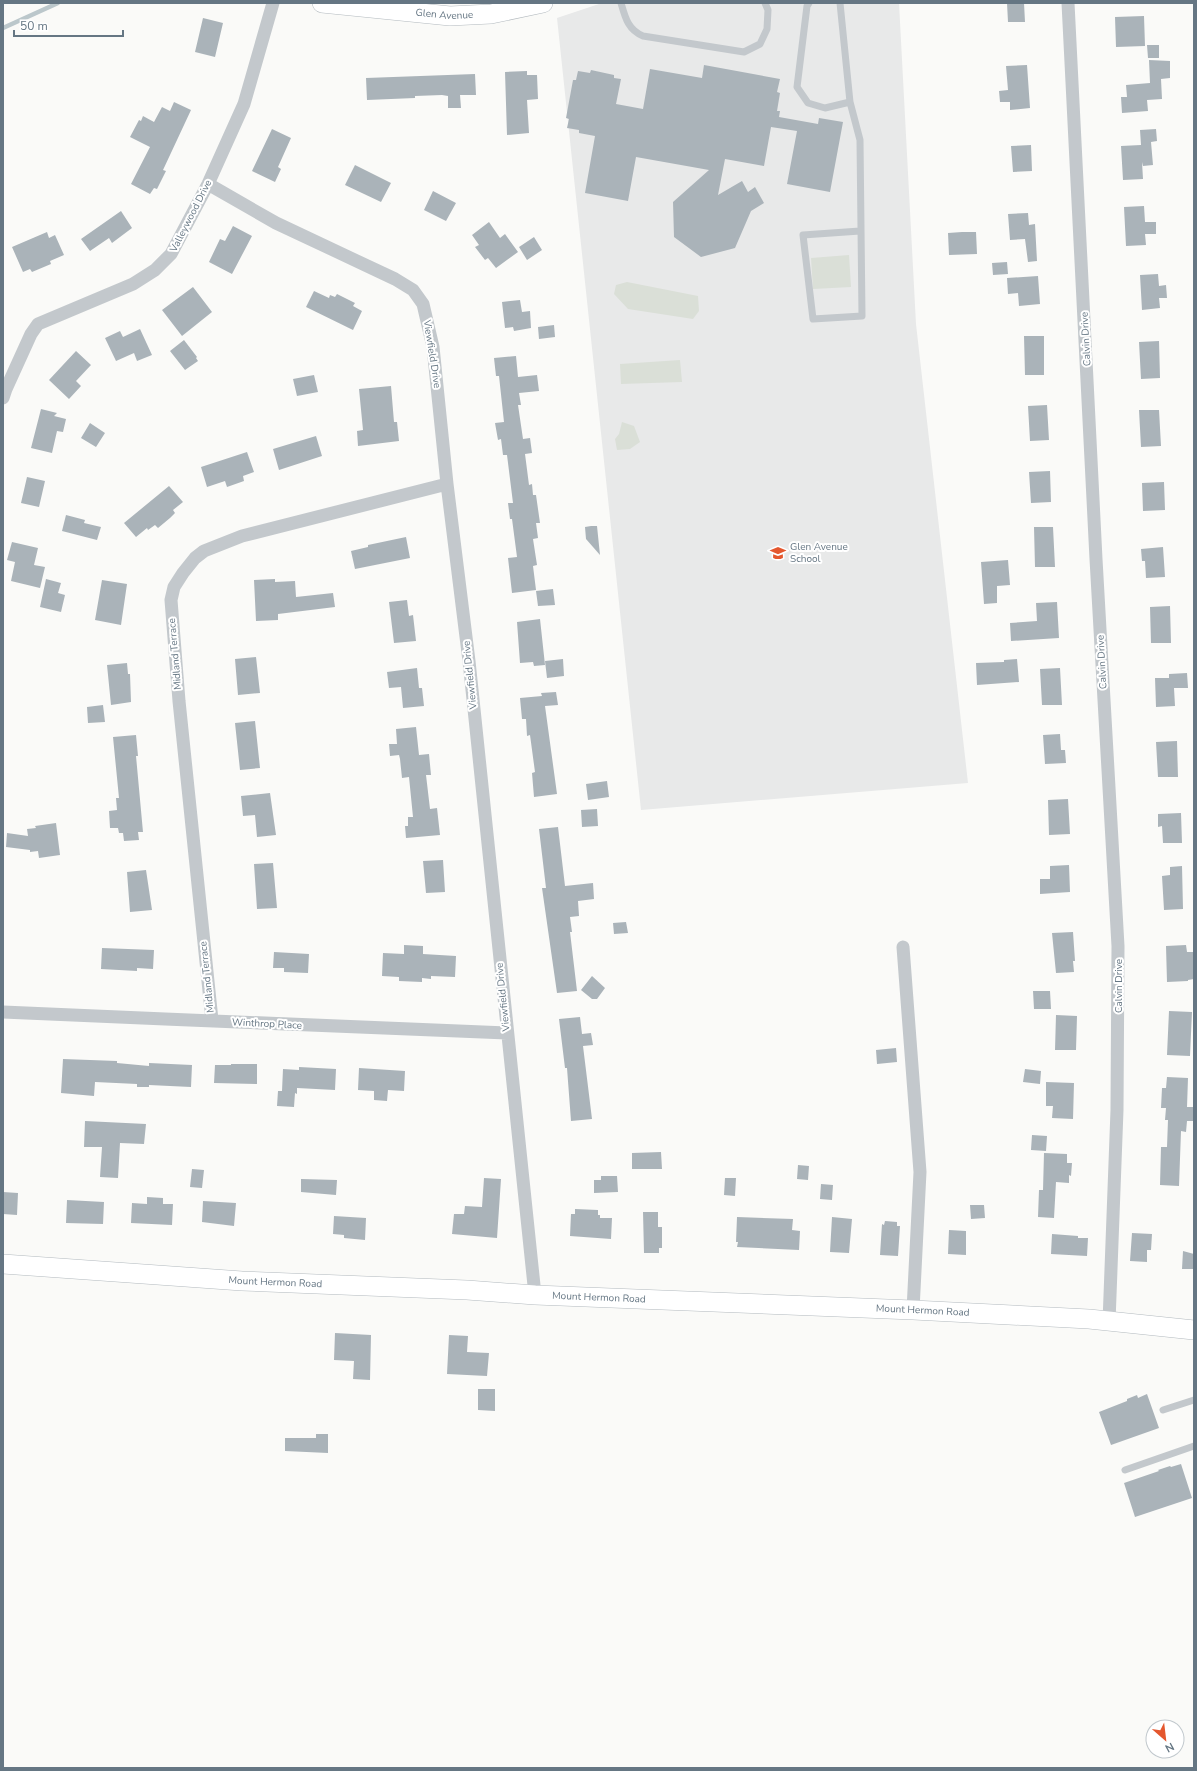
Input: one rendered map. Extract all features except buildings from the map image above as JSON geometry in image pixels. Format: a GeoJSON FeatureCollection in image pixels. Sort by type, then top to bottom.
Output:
{"type":"FeatureCollection","features":[{"type":"Feature","properties":{"kind":"main road","name":"Glen Avenue"},"geometry":{"type":"LineString","coordinates":[[322,3],[450,16],[497,13],[543,3]]}},
{"type":"Feature","properties":{"kind":"main road","name":"Mount Hermon Road"},"geometry":{"type":"LineString","coordinates":[[3,1264],[242,1281],[1089,1319],[1194,1330]]}},
{"type":"Feature","properties":{"kind":"street","name":"Valleywood Drive"},"geometry":{"type":"LineString","coordinates":[[3,398],[31,334],[38,324],[133,284],[155,270],[171,254],[208,184],[244,104],[273,3]]}},
{"type":"Feature","properties":{"kind":"street","name":"Calvin Drive"},"geometry":{"type":"LineString","coordinates":[[1068,3],[1094,533],[1118,946],[1118,1080],[1109,1322]]}},
{"type":"Feature","properties":{"kind":"street","name":"Viewfield Drive"},"geometry":{"type":"LineString","coordinates":[[208,184],[276,222],[395,279],[413,290],[424,304],[433,348],[447,484],[469,661],[535,1295]]}},
{"type":"Feature","properties":{"kind":"street","name":"Midland Terrace"},"geometry":{"type":"LineString","coordinates":[[212,1020],[179,702],[171,600],[174,587],[195,558],[204,551],[242,536],[447,484]]}},
{"type":"Feature","properties":{"kind":"street"},"geometry":{"type":"LineString","coordinates":[[903,947],[920,1172],[913,1310]]}},
{"type":"Feature","properties":{"kind":"street","name":"Winthrop Place"},"geometry":{"type":"LineString","coordinates":[[3,1012],[507,1033]]}},
{"type":"Feature","properties":{"kind":"lane"},"geometry":{"type":"LineString","coordinates":[[621,3],[629,25],[638,34],[744,52],[760,44],[767,29],[768,10],[765,3]]}},
{"type":"Feature","properties":{"kind":"lane"},"geometry":{"type":"LineString","coordinates":[[809,3],[807,6],[797,87],[808,103],[825,108],[850,102]]}},
{"type":"Feature","properties":{"kind":"lane"},"geometry":{"type":"LineString","coordinates":[[840,3],[850,102],[860,140],[862,316],[814,319],[803,235],[860,231]]}},
{"type":"Feature","properties":{"kind":"lane"},"geometry":{"type":"LineString","coordinates":[[1163,1410],[1194,1400]]}},
{"type":"Feature","properties":{"kind":"lane"},"geometry":{"type":"LineString","coordinates":[[1125,1470],[1194,1446]]}},
{"type":"Feature","properties":{"kind":"shaded area","name":"Glen Avenue School"},"geometry":{"type":"Polygon","coordinates":[[[602,3],[899,3],[916,324],[968,783],[641,810],[557,18],[602,3]]]}},
{"type":"Feature","properties":{"kind":"shaded area"},"geometry":{"type":"Polygon","coordinates":[[[849,255],[851,287],[813,289],[811,258],[849,255]]]}},
{"type":"Feature","properties":{"kind":"shaded area"},"geometry":{"type":"Polygon","coordinates":[[[627,282],[698,296],[699,311],[693,319],[628,309],[614,294],[616,285],[627,282]]]}},
{"type":"Feature","properties":{"kind":"shaded area"},"geometry":{"type":"Polygon","coordinates":[[[680,360],[682,382],[621,384],[620,364],[680,360]]]}},
{"type":"Feature","properties":{"kind":"shaded area"},"geometry":{"type":"Polygon","coordinates":[[[622,422],[634,426],[640,442],[630,449],[617,450],[615,439],[619,434],[622,422]]]}},
{"type":"Feature","properties":{"kind":"waterway"},"geometry":{"type":"LineString","coordinates":[[3,28],[58,3]]}},
{"type":"Feature","properties":{"kind":"place","name":"Glen Avenue School"},"geometry":{"type":"Point","coordinates":[778,553]}}]}
